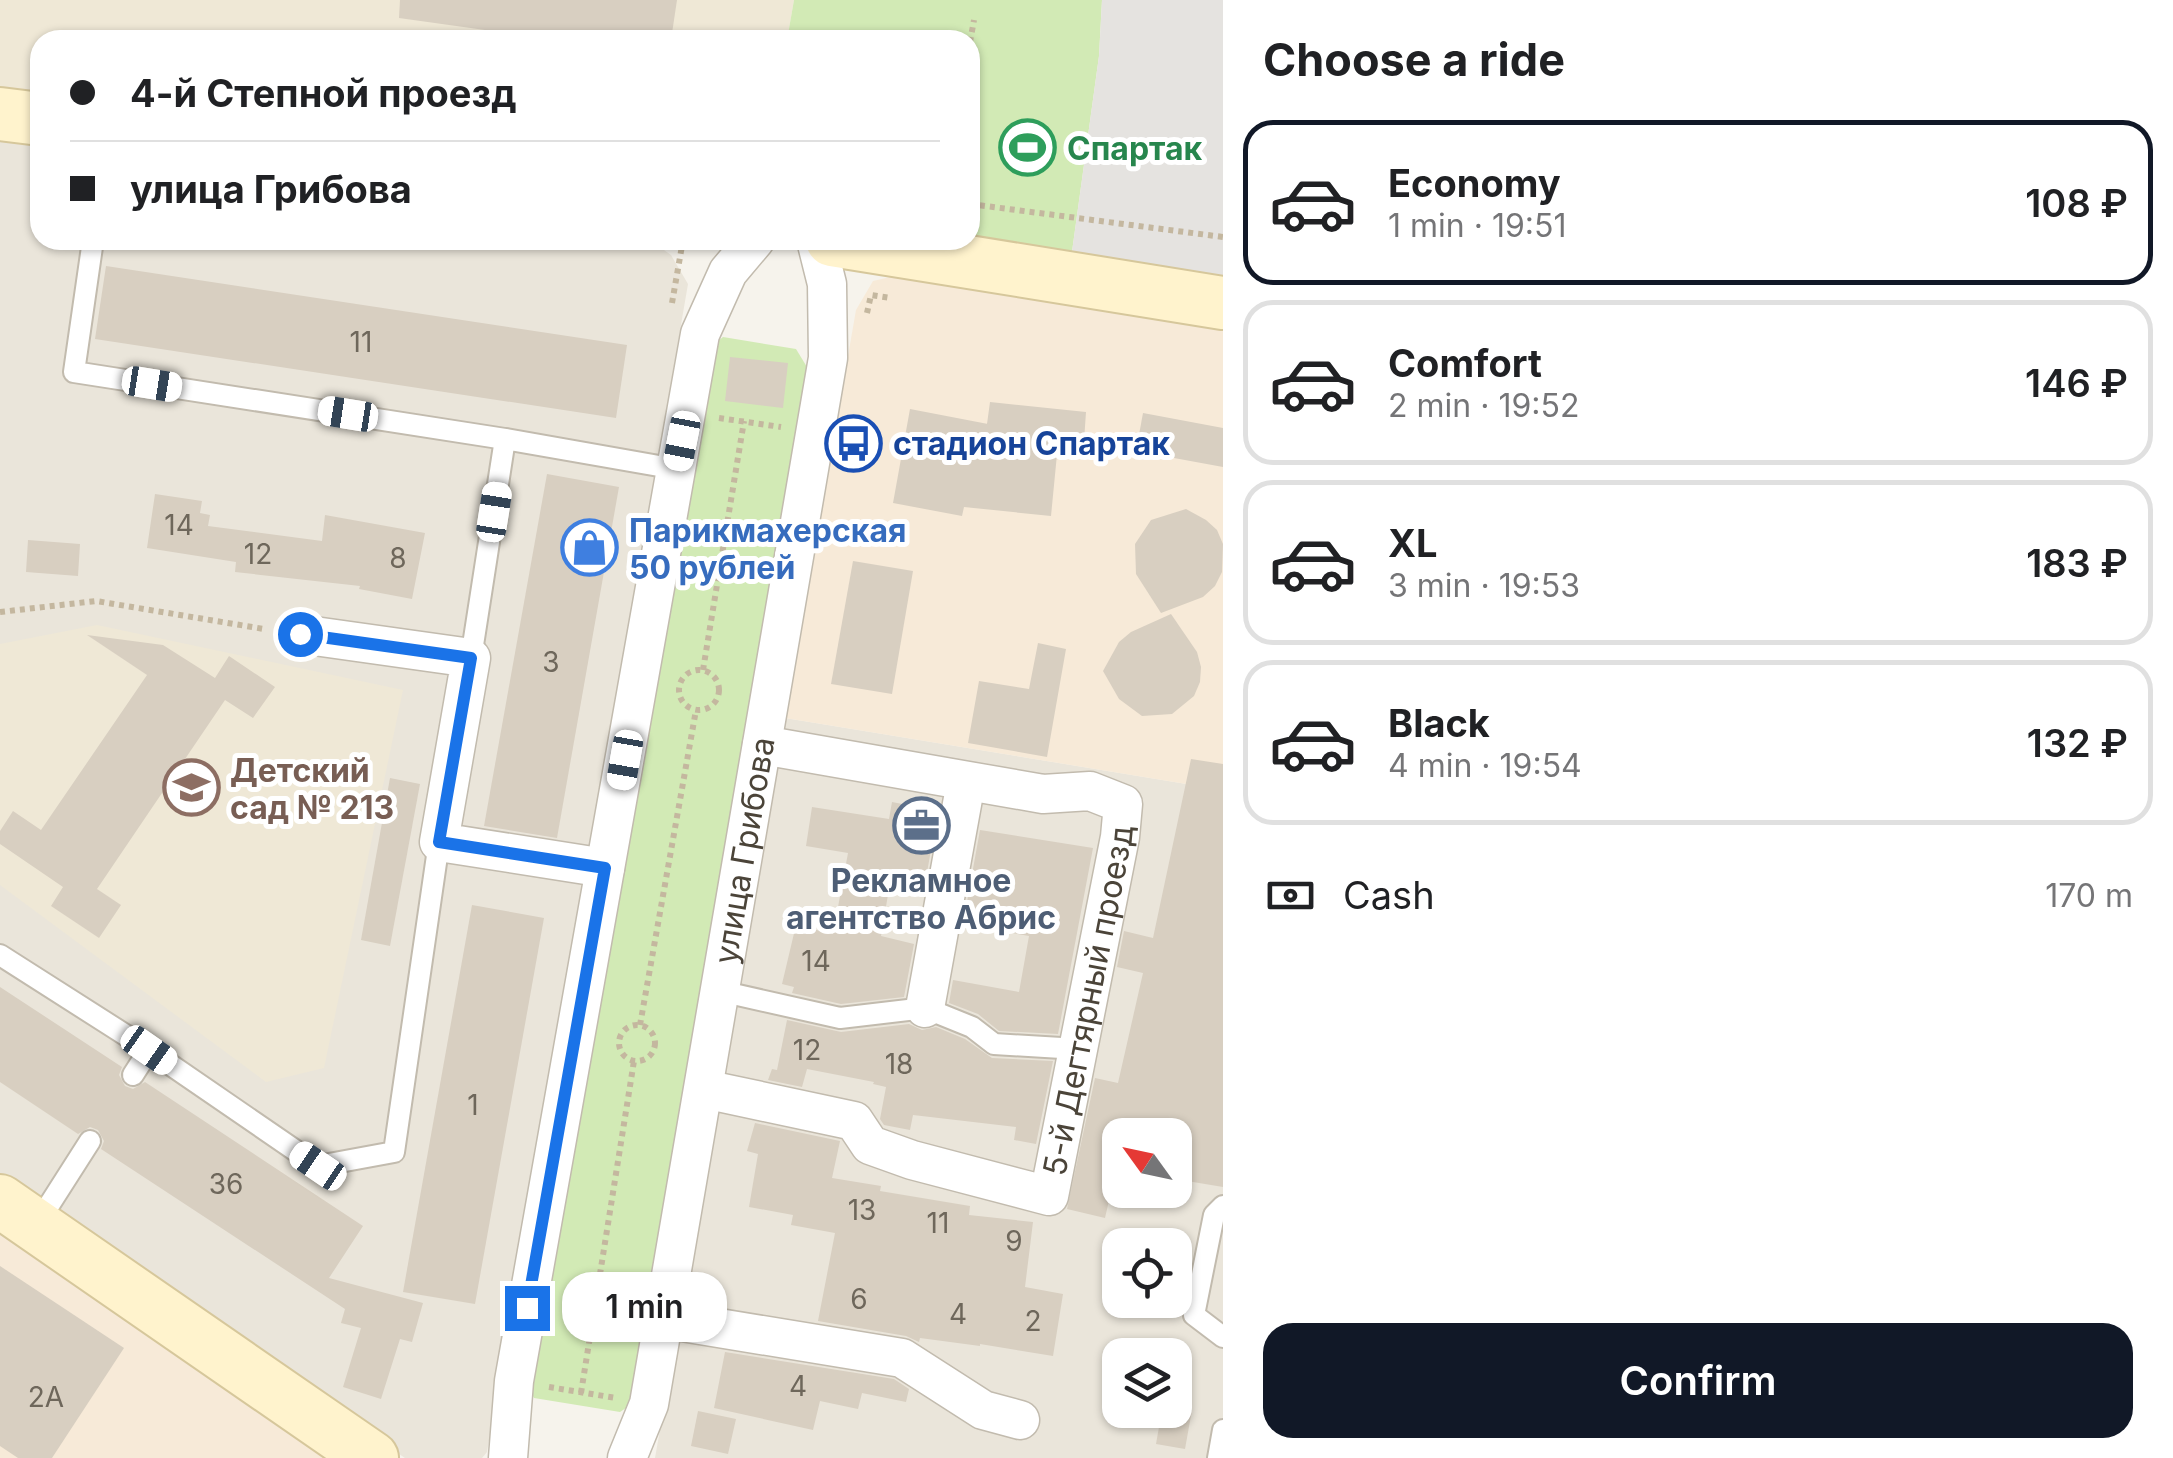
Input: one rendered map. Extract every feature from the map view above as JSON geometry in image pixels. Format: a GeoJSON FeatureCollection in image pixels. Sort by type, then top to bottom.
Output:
{"type":"FeatureCollection","features":[{"type":"Feature","properties":{"kind":"main road"},"geometry":{"type":"LineString","coordinates":[[0,114],[30,118]]}},
{"type":"Feature","properties":{"kind":"main road"},"geometry":{"type":"LineString","coordinates":[[893,250],[1223,304]]}},
{"type":"Feature","properties":{"kind":"main road"},"geometry":{"type":"LineString","coordinates":[[18,1213],[372,1458]]}},
{"type":"Feature","properties":{"kind":"street"},"geometry":{"type":"LineString","coordinates":[[508,1458],[514,1381],[700,334],[728,272],[746,250]]}},
{"type":"Feature","properties":{"kind":"street","name":"улица Грибова"},"geometry":{"type":"LineString","coordinates":[[627,1458],[649,1404],[828,358],[827,284],[818,250]]}},
{"type":"Feature","properties":{"kind":"street"},"geometry":{"type":"LineString","coordinates":[[300,634],[471,658],[439,842],[605,868]]}},
{"type":"Feature","properties":{"kind":"street"},"geometry":{"type":"LineString","coordinates":[[762,745],[966,782],[925,1008]]}},
{"type":"Feature","properties":{"kind":"street","name":"5-й Дегтярный проезд"},"geometry":{"type":"LineString","coordinates":[[704,1089],[854,1121],[870,1145],[1049,1196],[1124,804],[1090,791],[1043,794],[966,782]]}},
{"type":"Feature","properties":{"kind":"street"},"geometry":{"type":"LineString","coordinates":[[664,1319],[902,1358],[983,1410],[1020,1420]]}},
{"type":"Feature","properties":{"kind":"lane"},"geometry":{"type":"LineString","coordinates":[[92,250],[74,372],[676,469]]}},
{"type":"Feature","properties":{"kind":"lane"},"geometry":{"type":"LineString","coordinates":[[471,658],[505,439]]}},
{"type":"Feature","properties":{"kind":"lane"},"geometry":{"type":"LineString","coordinates":[[0,955],[149,1050],[318,1166],[394,1152],[439,842]]}},
{"type":"Feature","properties":{"kind":"lane"},"geometry":{"type":"LineString","coordinates":[[720,991],[840,1018],[925,1008],[972,1027],[994,1044],[1078,1049]]}},
{"type":"Feature","properties":{"kind":"lane"},"geometry":{"type":"LineString","coordinates":[[134,1075],[149,1050]]}},
{"type":"Feature","properties":{"kind":"lane"},"geometry":{"type":"LineString","coordinates":[[18,1213],[90,1141]]}},
{"type":"Feature","properties":{"kind":"lane"},"geometry":{"type":"LineString","coordinates":[[1223,1206],[1214,1215],[1194,1315],[1223,1337]]}},
{"type":"Feature","properties":{"kind":"lane"},"geometry":{"type":"LineString","coordinates":[[1218,1458],[1223,1430]]}},
{"type":"Feature","properties":{"kind":"path"},"geometry":{"type":"LineString","coordinates":[[972,30],[974,20]]}},
{"type":"Feature","properties":{"kind":"path"},"geometry":{"type":"LineString","coordinates":[[980,205],[1223,237]]}},
{"type":"Feature","properties":{"kind":"path"},"geometry":{"type":"LineString","coordinates":[[864,330],[871,296],[891,298]]}},
{"type":"Feature","properties":{"kind":"path"},"geometry":{"type":"LineString","coordinates":[[703,670],[744,422]]}},
{"type":"Feature","properties":{"kind":"path"},"geometry":{"type":"LineString","coordinates":[[0,612],[96,601],[300,634]]}},
{"type":"Feature","properties":{"kind":"path"},"geometry":{"type":"LineString","coordinates":[[703,670],[712,674],[720,694],[706,709],[696,710],[680,698],[680,687],[692,671],[703,670]]}},
{"type":"Feature","properties":{"kind":"path"},"geometry":{"type":"LineString","coordinates":[[640,1025],[696,710]]}},
{"type":"Feature","properties":{"kind":"path"},"geometry":{"type":"LineString","coordinates":[[640,1025],[649,1029],[655,1046],[643,1060],[634,1061],[625,1058],[619,1040],[630,1026],[640,1025]]}},
{"type":"Feature","properties":{"kind":"path"},"geometry":{"type":"LineString","coordinates":[[581,1393],[634,1061]]}},
{"type":"Feature","properties":{"kind":"path"},"geometry":{"type":"LineString","coordinates":[[514,1381],[649,1404]]}},
{"type":"Feature","properties":{"kind":"shaded area"},"geometry":{"type":"Polygon","coordinates":[[[0,0],[794,0],[789,30],[30,30],[30,92],[0,88],[0,0]]]}},
{"type":"Feature","properties":{"kind":"shaded area"},"geometry":{"type":"Polygon","coordinates":[[[1102,0],[1223,0],[1223,282],[1071,259],[1099,56],[1102,0]]]}},
{"type":"Feature","properties":{"kind":"shaded area"},"geometry":{"type":"Polygon","coordinates":[[[0,139],[30,144],[30,250],[664,250],[671,255],[688,284],[487,1452],[482,1458],[405,1458],[0,1185],[0,139]]]}},
{"type":"Feature","properties":{"kind":"shaded area"},"geometry":{"type":"Polygon","coordinates":[[[899,275],[1223,327],[1223,790],[785,718],[856,310],[873,281],[899,275]]]}},
{"type":"Feature","properties":{"kind":"shaded area","name":"Детский сад № 213"},"geometry":{"type":"Polygon","coordinates":[[[97,625],[403,690],[324,1068],[266,1082],[0,885],[0,644],[97,625]]]}},
{"type":"Feature","properties":{"kind":"shaded area"},"geometry":{"type":"Polygon","coordinates":[[[785,718],[1223,790],[1223,1458],[655,1458],[785,718]]]}},
{"type":"Feature","properties":{"kind":"shaded area"},"geometry":{"type":"Polygon","coordinates":[[[0,1232],[338,1458],[0,1458],[0,1232]]]}},
{"type":"Feature","properties":{"kind":"green space","name":"Спартак"},"geometry":{"type":"Polygon","coordinates":[[[794,0],[1102,0],[1099,56],[1071,259],[980,242],[980,30],[789,30],[794,0]]]}},
{"type":"Feature","properties":{"kind":"green space"},"geometry":{"type":"Polygon","coordinates":[[[723,337],[796,349],[807,367],[629,1406],[620,1412],[534,1398],[528,1387],[708,349],[723,337]]]}},
{"type":"Feature","properties":{"kind":"building"},"geometry":{"type":"Polygon","coordinates":[[[400,0],[677,0],[672,30],[485,30],[399,18],[400,0]]]}},
{"type":"Feature","properties":{"kind":"building"},"geometry":{"type":"Polygon","coordinates":[[[106,266],[627,345],[616,418],[95,339],[106,266]]]}},
{"type":"Feature","properties":{"kind":"building"},"geometry":{"type":"Polygon","coordinates":[[[730,357],[788,363],[783,408],[725,401],[730,357]]]}},
{"type":"Feature","properties":{"kind":"building"},"geometry":{"type":"Polygon","coordinates":[[[990,402],[1086,412],[1084,441],[1036,433],[1058,444],[1051,516],[964,507],[962,516],[893,503],[910,409],[987,424],[990,402]]]}},
{"type":"Feature","properties":{"kind":"building"},"geometry":{"type":"Polygon","coordinates":[[[1143,413],[1223,428],[1223,467],[1136,451],[1143,413]]]}},
{"type":"Feature","properties":{"kind":"building"},"geometry":{"type":"Polygon","coordinates":[[[547,474],[619,487],[557,838],[484,826],[547,474]]]}},
{"type":"Feature","properties":{"kind":"building"},"geometry":{"type":"Polygon","coordinates":[[[155,494],[202,501],[200,513],[210,515],[208,526],[322,541],[325,515],[425,533],[412,599],[359,589],[360,586],[235,572],[236,562],[147,548],[155,494]]]}},
{"type":"Feature","properties":{"kind":"building"},"geometry":{"type":"Polygon","coordinates":[[[1186,509],[1217,530],[1223,544],[1222,572],[1203,597],[1161,613],[1136,574],[1135,544],[1151,520],[1186,509]]]}},
{"type":"Feature","properties":{"kind":"building"},"geometry":{"type":"Polygon","coordinates":[[[28,540],[80,544],[78,576],[26,572],[28,540]]]}},
{"type":"Feature","properties":{"kind":"building"},"geometry":{"type":"Polygon","coordinates":[[[853,561],[913,571],[892,694],[831,684],[853,561]]]}},
{"type":"Feature","properties":{"kind":"building"},"geometry":{"type":"Polygon","coordinates":[[[1171,614],[1197,652],[1200,682],[1194,696],[1172,714],[1142,716],[1119,699],[1103,671],[1119,642],[1131,632],[1171,614]]]}},
{"type":"Feature","properties":{"kind":"building"},"geometry":{"type":"Polygon","coordinates":[[[87,635],[163,645],[215,678],[229,656],[275,687],[253,718],[225,700],[97,889],[121,905],[99,938],[51,906],[63,887],[0,844],[0,831],[13,811],[41,830],[147,675],[87,635]]]}},
{"type":"Feature","properties":{"kind":"building"},"geometry":{"type":"Polygon","coordinates":[[[1038,643],[1066,649],[1047,757],[968,743],[979,681],[1029,689],[1038,643]]]}},
{"type":"Feature","properties":{"kind":"building"},"geometry":{"type":"Polygon","coordinates":[[[1191,759],[1223,764],[1223,1187],[1192,1182],[1192,1118],[1102,1118],[1105,1218],[1067,1209],[1095,1078],[1118,1083],[1143,973],[1117,967],[1124,931],[1153,938],[1191,759]]]}},
{"type":"Feature","properties":{"kind":"building"},"geometry":{"type":"Polygon","coordinates":[[[390,778],[420,784],[390,946],[361,940],[390,778]]]}},
{"type":"Feature","properties":{"kind":"building"},"geometry":{"type":"Polygon","coordinates":[[[892,802],[938,811],[924,889],[890,883],[881,936],[914,944],[904,997],[841,1004],[792,993],[794,987],[782,984],[796,925],[833,934],[848,853],[806,846],[812,807],[889,819],[892,802]]]}},
{"type":"Feature","properties":{"kind":"building"},"geometry":{"type":"Polygon","coordinates":[[[980,830],[1093,848],[1058,1034],[999,1031],[978,1014],[949,1003],[953,980],[1019,992],[1029,936],[963,924],[980,830]]]}},
{"type":"Feature","properties":{"kind":"building"},"geometry":{"type":"Polygon","coordinates":[[[472,905],[544,918],[475,1304],[403,1292],[472,905]]]}},
{"type":"Feature","properties":{"kind":"building"},"geometry":{"type":"Polygon","coordinates":[[[0,987],[122,1067],[119,1075],[125,1086],[133,1089],[145,1082],[363,1226],[329,1278],[423,1303],[412,1342],[400,1339],[381,1399],[343,1387],[361,1328],[341,1323],[345,1309],[101,1149],[104,1141],[98,1130],[90,1127],[78,1134],[0,1082],[0,987]]]}},
{"type":"Feature","properties":{"kind":"building"},"geometry":{"type":"Polygon","coordinates":[[[787,1020],[841,1032],[909,1024],[922,1030],[936,1027],[965,1039],[992,1058],[1053,1061],[1036,1144],[1014,1140],[1016,1127],[913,1115],[910,1130],[884,1125],[880,1119],[886,1087],[874,1082],[807,1069],[802,1087],[768,1080],[772,1069],[777,1070],[787,1020]]]}},
{"type":"Feature","properties":{"kind":"building"},"geometry":{"type":"Polygon","coordinates":[[[755,1123],[840,1141],[832,1178],[881,1186],[880,1191],[970,1206],[969,1215],[1033,1222],[1025,1287],[1063,1294],[1053,1356],[980,1344],[920,1338],[919,1342],[906,1336],[818,1321],[835,1233],[791,1225],[793,1215],[749,1207],[758,1154],[747,1151],[755,1123]]]}},
{"type":"Feature","properties":{"kind":"building"},"geometry":{"type":"Polygon","coordinates":[[[0,1266],[124,1348],[52,1458],[18,1458],[0,1446],[0,1266]]]}},
{"type":"Feature","properties":{"kind":"building"},"geometry":{"type":"Polygon","coordinates":[[[725,1352],[894,1379],[909,1389],[906,1402],[862,1393],[858,1409],[820,1401],[813,1430],[714,1408],[725,1352]]]}},
{"type":"Feature","properties":{"kind":"building"},"geometry":{"type":"Polygon","coordinates":[[[698,1411],[736,1419],[728,1454],[691,1446],[698,1411]]]}},
{"type":"Feature","properties":{"kind":"building"},"geometry":{"type":"Polygon","coordinates":[[[1159,1428],[1189,1428],[1185,1449],[1156,1444],[1159,1428]]]}},
{"type":"Feature","properties":{"kind":"place","name":"Спартак"},"geometry":{"type":"Point","coordinates":[1028,148]}},
{"type":"Feature","properties":{"kind":"place","name":"стадион Спартак"},"geometry":{"type":"Point","coordinates":[854,443]}},
{"type":"Feature","properties":{"kind":"place","name":"Парикмахерская 50 рублей"},"geometry":{"type":"Point","coordinates":[590,548]}},
{"type":"Feature","properties":{"kind":"place","name":"Детский сад № 213"},"geometry":{"type":"Point","coordinates":[191,788]}},
{"type":"Feature","properties":{"kind":"place","name":"Рекламное агентство Абрис"},"geometry":{"type":"Point","coordinates":[921,826]}},
{"type":"Feature","properties":{"kind":"route"},"geometry":{"type":"LineString","coordinates":[[300,634],[471,658],[439,842],[605,868],[527,1308]]}}]}
